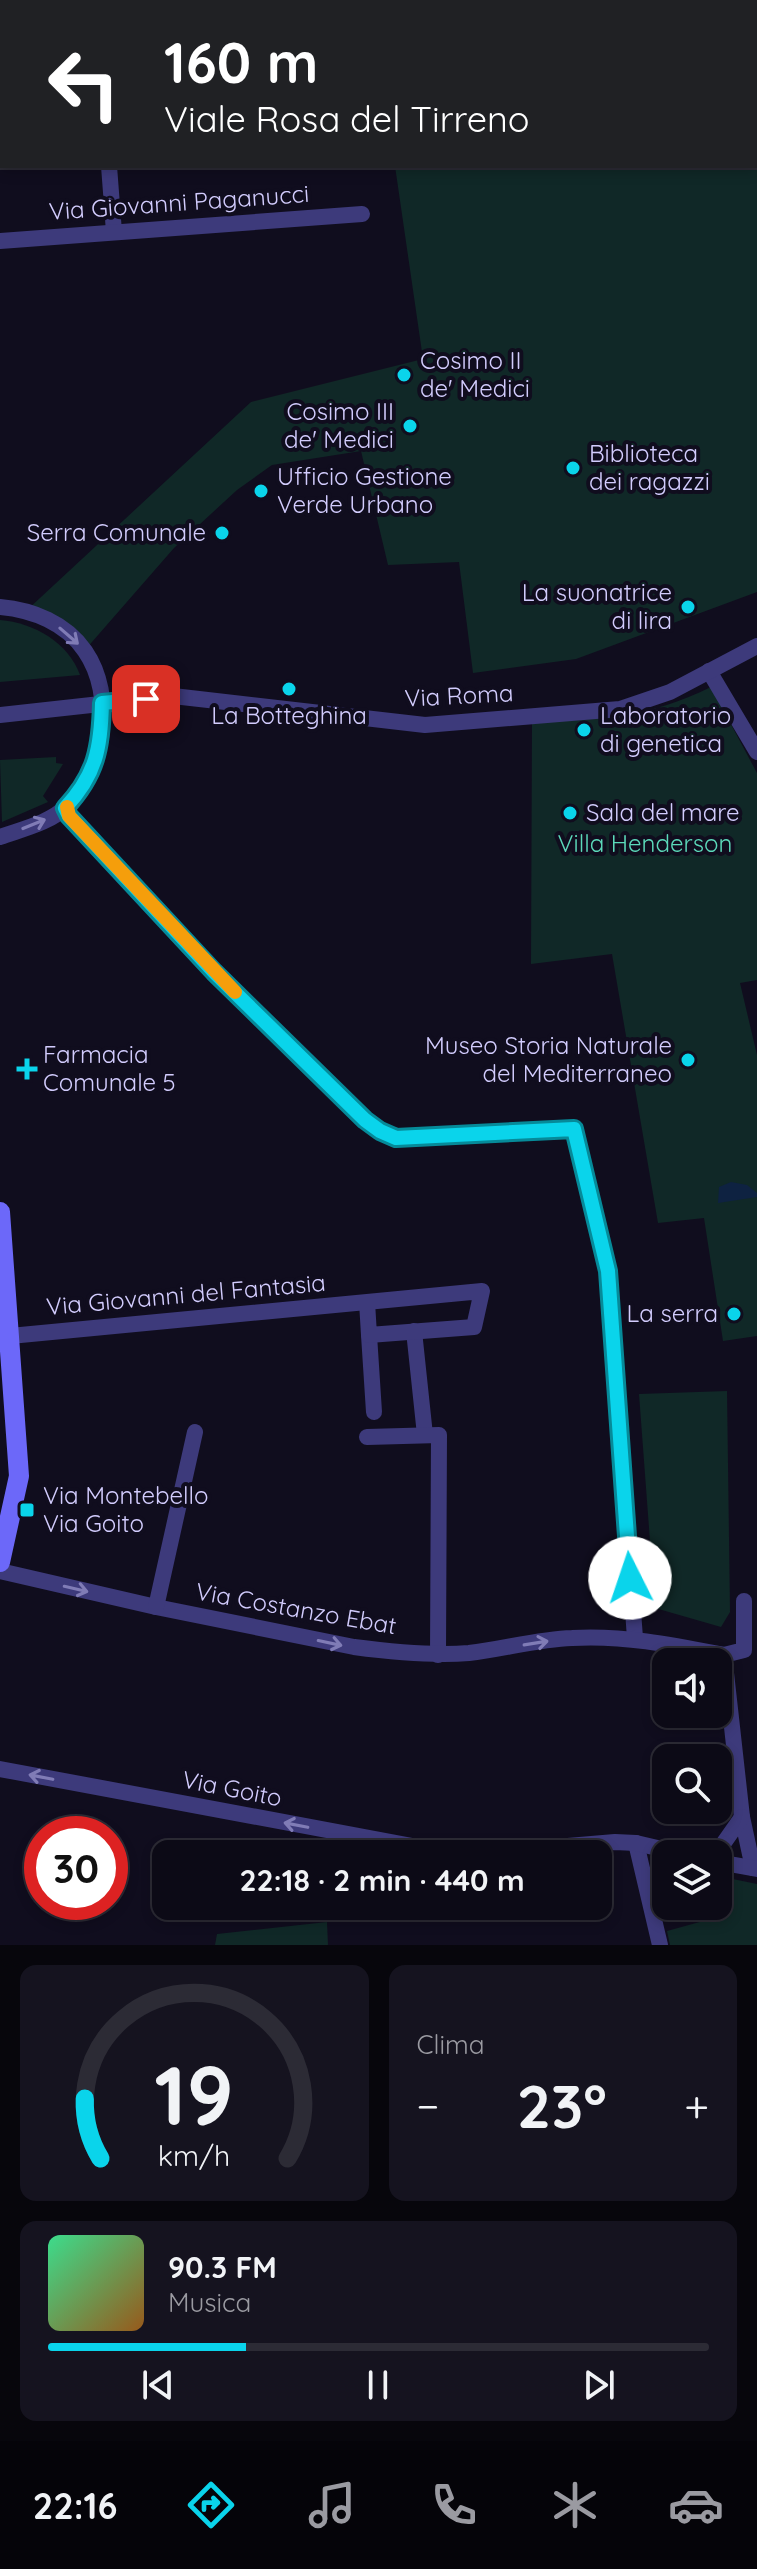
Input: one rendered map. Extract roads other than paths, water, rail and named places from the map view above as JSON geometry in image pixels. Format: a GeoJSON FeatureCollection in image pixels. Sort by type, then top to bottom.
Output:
{"type":"FeatureCollection","features":[{"type":"Feature","properties":{"kind":"street"},"geometry":{"type":"LineString","coordinates":[[109,168],[114,232]]}},
{"type":"Feature","properties":{"kind":"street","name":"Via Giovanni Paganucci"},"geometry":{"type":"LineString","coordinates":[[0,241],[362,214]]}},
{"type":"Feature","properties":{"kind":"street"},"geometry":{"type":"LineString","coordinates":[[0,607],[41,615],[85,650],[102,703],[100,737],[93,769],[82,790],[65,808],[40,822],[0,837]]}},
{"type":"Feature","properties":{"kind":"street","name":"Via Roma"},"geometry":{"type":"LineString","coordinates":[[0,715],[187,696],[425,725],[620,709],[670,692],[757,646]]}},
{"type":"Feature","properties":{"kind":"street"},"geometry":{"type":"LineString","coordinates":[[709,671],[757,752]]}},
{"type":"Feature","properties":{"kind":"street"},"geometry":{"type":"LineString","coordinates":[[65,808],[69,816],[214,972],[365,1120],[380,1131],[396,1138],[574,1129],[608,1271],[635,1638]]}},
{"type":"Feature","properties":{"kind":"street"},"geometry":{"type":"LineString","coordinates":[[0,1212],[19,1476],[0,1562]]}},
{"type":"Feature","properties":{"kind":"street","name":"Via Giovanni del Fantasia"},"geometry":{"type":"LineString","coordinates":[[10,1336],[482,1291],[474,1327],[369,1335]]}},
{"type":"Feature","properties":{"kind":"street"},"geometry":{"type":"LineString","coordinates":[[367,1302],[374,1412]]}},
{"type":"Feature","properties":{"kind":"street"},"geometry":{"type":"LineString","coordinates":[[414,1331],[425,1435]]}},
{"type":"Feature","properties":{"kind":"street"},"geometry":{"type":"LineString","coordinates":[[156,1607],[195,1432]]}},
{"type":"Feature","properties":{"kind":"street"},"geometry":{"type":"LineString","coordinates":[[367,1437],[439,1435],[438,1655]]}},
{"type":"Feature","properties":{"kind":"street","name":"Via Costanzo Ebat"},"geometry":{"type":"LineString","coordinates":[[0,1571],[156,1607],[354,1647],[438,1655],[570,1638],[635,1638],[687,1648]]}},
{"type":"Feature","properties":{"kind":"street"},"geometry":{"type":"LineString","coordinates":[[732,1653],[744,1650],[744,1601]]}},
{"type":"Feature","properties":{"kind":"street"},"geometry":{"type":"LineString","coordinates":[[732,1727],[742,1817],[755,1868],[732,1864]]}},
{"type":"Feature","properties":{"kind":"street","name":"Via Goito"},"geometry":{"type":"LineString","coordinates":[[0,1769],[380,1840]]}},
{"type":"Feature","properties":{"kind":"street"},"geometry":{"type":"LineString","coordinates":[[726,1840],[742,1817]]}},
{"type":"Feature","properties":{"kind":"street"},"geometry":{"type":"LineString","coordinates":[[612,1842],[652,1847]]}},
{"type":"Feature","properties":{"kind":"street"},"geometry":{"type":"LineString","coordinates":[[636,1843],[660,1945]]}},
{"type":"Feature","properties":{"kind":"water"},"geometry":{"type":"Polygon","coordinates":[[[731,1182],[747,1185],[757,1193],[757,1197],[718,1203],[719,1187],[731,1182]]]}},
{"type":"Feature","properties":{"kind":"place","name":"Cosimo II de' Medici"},"geometry":{"type":"Point","coordinates":[404,375]}},
{"type":"Feature","properties":{"kind":"place","name":"Cosimo III de' Medici"},"geometry":{"type":"Point","coordinates":[410,426]}},
{"type":"Feature","properties":{"kind":"place","name":"Biblioteca dei ragazzi"},"geometry":{"type":"Point","coordinates":[573,468]}},
{"type":"Feature","properties":{"kind":"place","name":"Ufficio Gestione Verde Urbano"},"geometry":{"type":"Point","coordinates":[261,491]}},
{"type":"Feature","properties":{"kind":"place","name":"Serra Comunale"},"geometry":{"type":"Point","coordinates":[222,533]}},
{"type":"Feature","properties":{"kind":"place","name":"La suonatrice di lira"},"geometry":{"type":"Point","coordinates":[688,607]}},
{"type":"Feature","properties":{"kind":"place","name":"La Botteghina"},"geometry":{"type":"Point","coordinates":[289,689]}},
{"type":"Feature","properties":{"kind":"place","name":"Laboratorio di genetica"},"geometry":{"type":"Point","coordinates":[584,730]}},
{"type":"Feature","properties":{"kind":"place","name":"Sala del mare"},"geometry":{"type":"Point","coordinates":[570,813]}},
{"type":"Feature","properties":{"kind":"place","name":"Museo Storia Naturale del Mediterraneo"},"geometry":{"type":"Point","coordinates":[688,1060]}},
{"type":"Feature","properties":{"kind":"place","name":"Farmacia Comunale 5"},"geometry":{"type":"Point","coordinates":[27,1069]}},
{"type":"Feature","properties":{"kind":"place","name":"La serra"},"geometry":{"type":"Point","coordinates":[734,1314]}},
{"type":"Feature","properties":{"kind":"place","name":"Via Montebello Via Goito"},"geometry":{"type":"Point","coordinates":[27,1510]}},
{"type":"Feature","properties":{"kind":"park label","name":"Villa Henderson"},"geometry":{"type":"Point","coordinates":[645,844]}}]}
